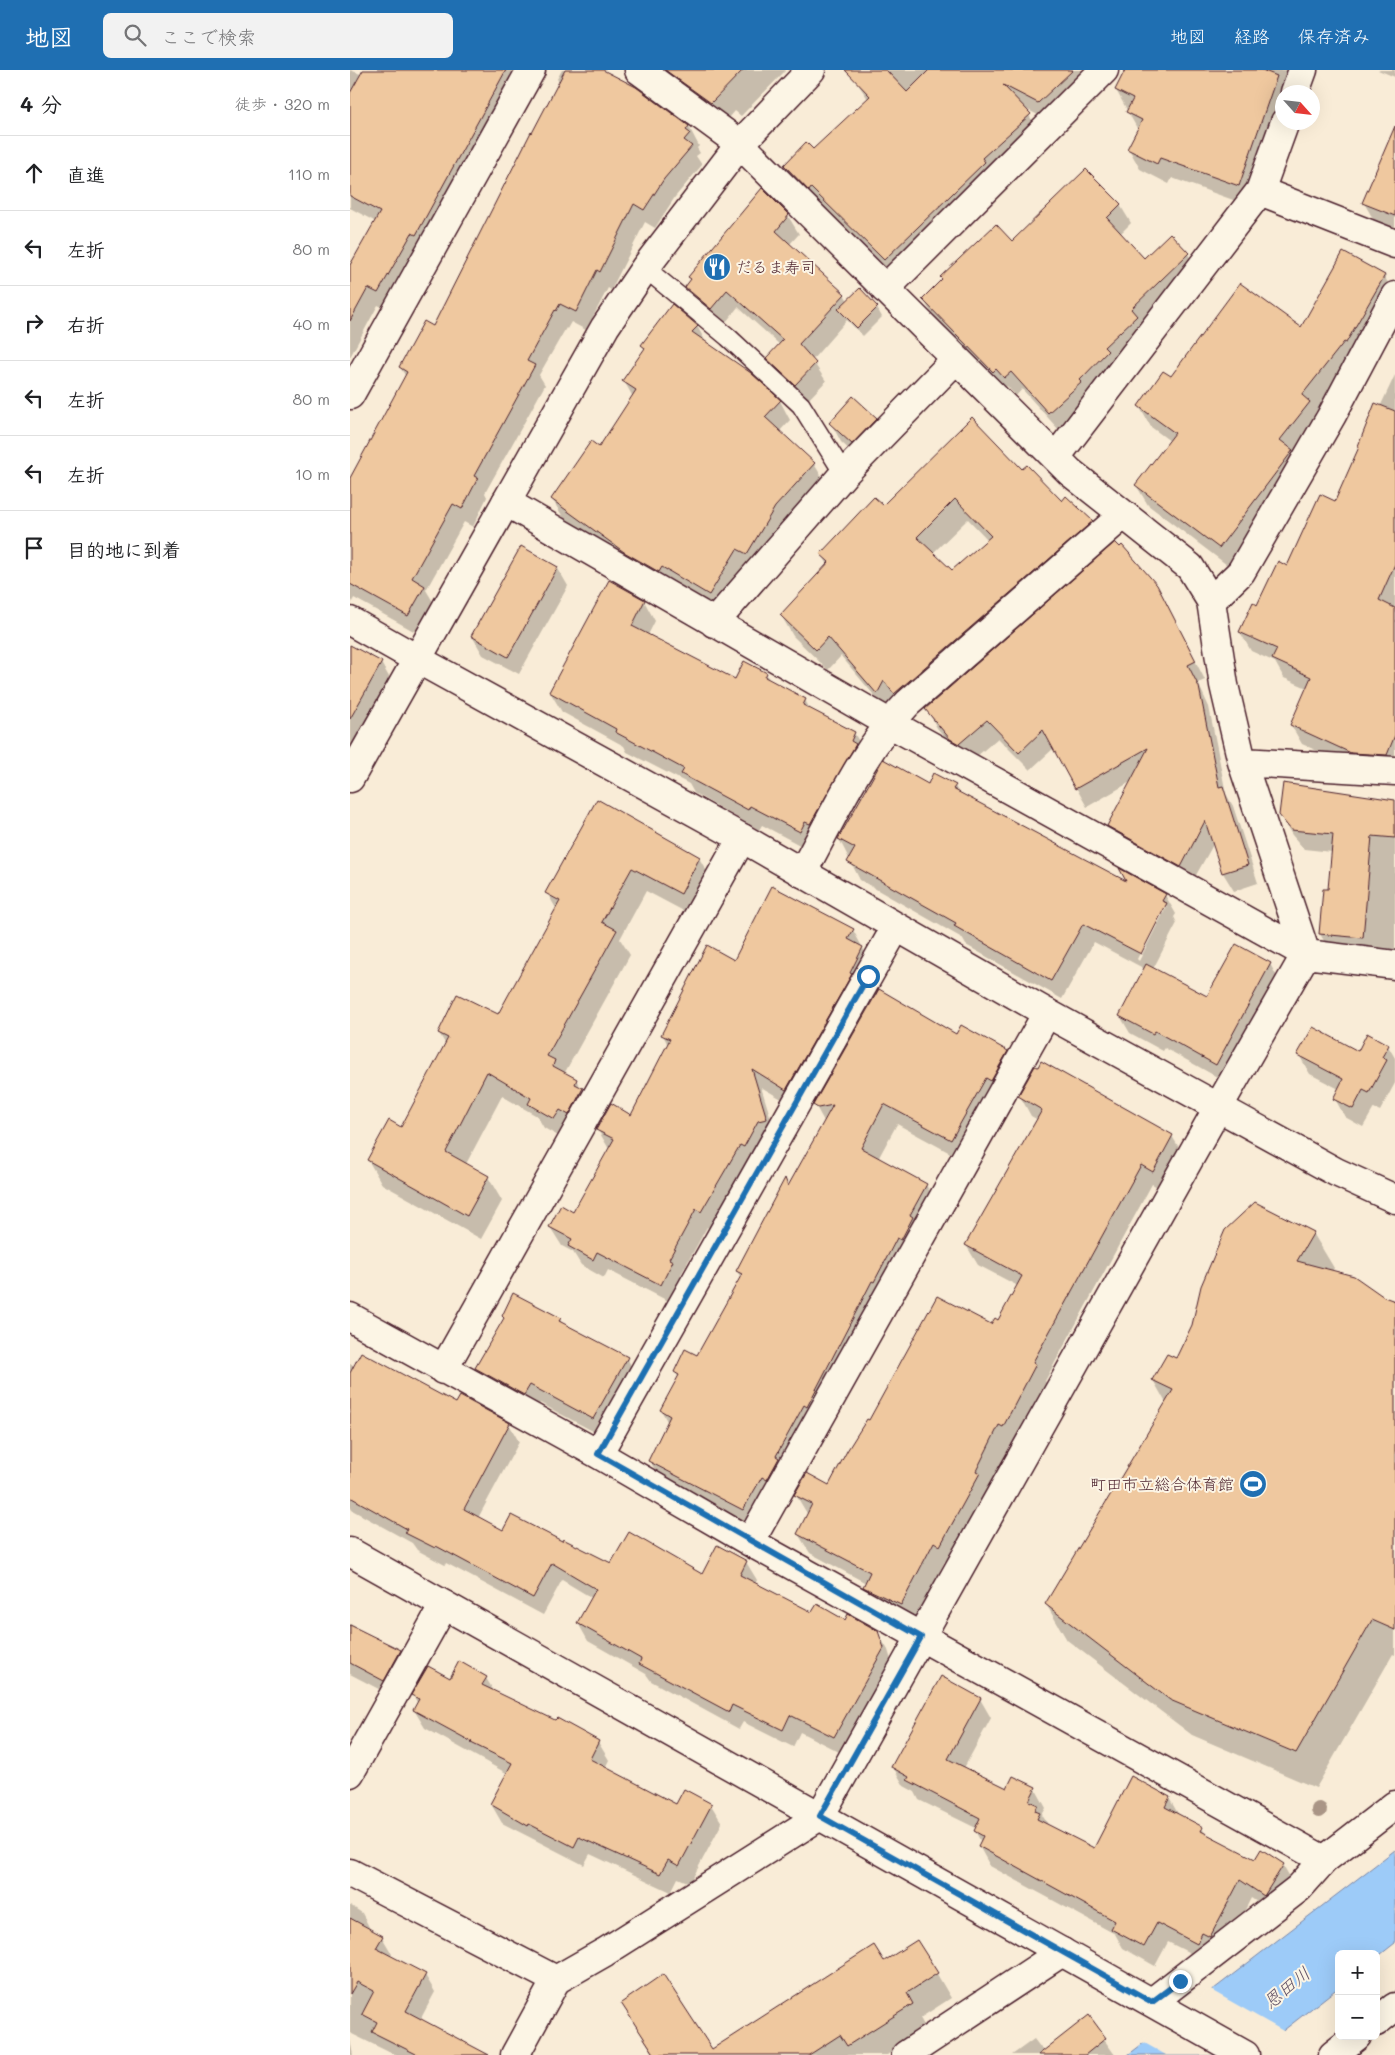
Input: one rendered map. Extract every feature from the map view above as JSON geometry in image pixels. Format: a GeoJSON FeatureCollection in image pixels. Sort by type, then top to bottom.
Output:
{"type":"FeatureCollection","features":[{"type":"Feature","properties":{"kind":"street"},"geometry":{"type":"LineString","coordinates":[[350,395],[531,70]]}},
{"type":"Feature","properties":{"kind":"street"},"geometry":{"type":"LineString","coordinates":[[515,2055],[556,1980],[605,1952],[820,1816],[1306,954],[1242,762],[1224,686],[1210,601],[1190,567],[1070,472],[955,360],[740,144],[638,70]]}},
{"type":"Feature","properties":{"kind":"street"},"geometry":{"type":"LineString","coordinates":[[350,778],[605,326],[645,268],[740,144],[812,70]]}},
{"type":"Feature","properties":{"kind":"street"},"geometry":{"type":"LineString","coordinates":[[886,289],[1104,70]]}},
{"type":"Feature","properties":{"kind":"street"},"geometry":{"type":"LineString","coordinates":[[1298,85],[1304,70]]}},
{"type":"Feature","properties":{"kind":"street"},"geometry":{"type":"LineString","coordinates":[[1056,457],[1260,191],[1281,130]]}},
{"type":"Feature","properties":{"kind":"street"},"geometry":{"type":"LineString","coordinates":[[1260,191],[1395,244]]}},
{"type":"Feature","properties":{"kind":"street"},"geometry":{"type":"LineString","coordinates":[[1210,601],[1241,572],[1332,415],[1395,296]]}},
{"type":"Feature","properties":{"kind":"street"},"geometry":{"type":"LineString","coordinates":[[714,622],[844,474],[955,360]]}},
{"type":"Feature","properties":{"kind":"street"},"geometry":{"type":"LineString","coordinates":[[506,502],[889,723],[1306,954],[1395,965]]}},
{"type":"Feature","properties":{"kind":"street"},"geometry":{"type":"LineString","coordinates":[[802,873],[871,750],[889,723],[908,703],[1123,515]]}},
{"type":"Feature","properties":{"kind":"street"},"geometry":{"type":"LineString","coordinates":[[350,621],[742,838],[1047,1013],[1336,1172],[1395,1199]]}},
{"type":"Feature","properties":{"kind":"street"},"geometry":{"type":"LineString","coordinates":[[1242,762],[1395,771]]}},
{"type":"Feature","properties":{"kind":"street"},"geometry":{"type":"LineString","coordinates":[[443,1370],[742,838]]}},
{"type":"Feature","properties":{"kind":"street"},"geometry":{"type":"LineString","coordinates":[[598,1454],[896,927]]}},
{"type":"Feature","properties":{"kind":"street"},"geometry":{"type":"LineString","coordinates":[[750,1542],[1047,1013]]}},
{"type":"Feature","properties":{"kind":"street"},"geometry":{"type":"LineString","coordinates":[[350,1317],[598,1454],[750,1542],[1324,1860]]}},
{"type":"Feature","properties":{"kind":"street"},"geometry":{"type":"LineString","coordinates":[[350,1552],[1245,2055]]}},
{"type":"Feature","properties":{"kind":"street"},"geometry":{"type":"LineString","coordinates":[[350,1773],[444,1604]]}},
{"type":"Feature","properties":{"kind":"street"},"geometry":{"type":"LineString","coordinates":[[1160,2007],[1299,1888],[1324,1860],[1395,1805]]}},
{"type":"Feature","properties":{"kind":"street"},"geometry":{"type":"LineString","coordinates":[[350,1873],[556,1980]]}},
{"type":"Feature","properties":{"kind":"street"},"geometry":{"type":"LineString","coordinates":[[906,2055],[1062,1952]]}},
{"type":"Feature","properties":{"kind":"street"},"geometry":{"type":"LineString","coordinates":[[1380,2019],[1395,2007]]}},
{"type":"Feature","properties":{"kind":"street"},"geometry":{"type":"LineString","coordinates":[[1333,2055],[1352,2040]]}},
{"type":"Feature","properties":{"kind":"lane"},"geometry":{"type":"LineString","coordinates":[[645,268],[728,337],[800,405],[844,474]]}},
{"type":"Feature","properties":{"kind":"water","name":"恩田川"},"geometry":{"type":"Polygon","coordinates":[[[1395,1850],[1395,1943],[1380,1955],[1380,1950],[1335,1950],[1335,1990],[1252,2055],[1128,2055],[1395,1850]]]}},
{"type":"Feature","properties":{"kind":"pier"},"geometry":{"type":"Polygon","coordinates":[[[1209,1989],[1285,2032],[1256,2055],[1166,2055],[1141,2041],[1209,1989]]]}},
{"type":"Feature","properties":{"kind":"building"},"geometry":{"type":"Polygon","coordinates":[[[363,70],[506,70],[416,235],[412,233],[378,293],[368,288],[350,321],[350,265],[380,212],[350,196],[350,93],[363,70]]]}},
{"type":"Feature","properties":{"kind":"building"},"geometry":{"type":"Polygon","coordinates":[[[565,70],[603,70],[636,87],[689,126],[686,130],[690,133],[684,140],[692,146],[664,179],[644,210],[634,204],[600,272],[597,270],[576,312],[560,304],[555,310],[527,361],[535,365],[474,476],[478,478],[462,509],[453,504],[412,578],[425,586],[408,616],[350,584],[350,478],[407,372],[399,367],[424,321],[433,326],[531,132],[565,70]]]}},
{"type":"Feature","properties":{"kind":"building"},"geometry":{"type":"Polygon","coordinates":[[[665,70],[743,70],[711,103],[665,70]]]}},
{"type":"Feature","properties":{"kind":"building"},"geometry":{"type":"Polygon","coordinates":[[[845,70],[886,70],[907,92],[929,70],[1073,70],[1038,103],[1003,85],[1031,114],[982,158],[985,162],[884,260],[811,188],[809,191],[784,165],[806,142],[813,149],[870,96],[845,70]]]}},
{"type":"Feature","properties":{"kind":"building"},"geometry":{"type":"Polygon","coordinates":[[[1125,70],[1262,70],[1277,76],[1239,186],[1160,158],[1157,164],[1127,149],[1142,120],[1126,112],[1133,99],[1115,90],[1125,70]]]}},
{"type":"Feature","properties":{"kind":"building"},"geometry":{"type":"Polygon","coordinates":[[[1395,126],[1395,216],[1362,203],[1395,126]]]}},
{"type":"Feature","properties":{"kind":"building"},"geometry":{"type":"Polygon","coordinates":[[[1086,169],[1121,204],[1107,218],[1144,258],[1170,233],[1189,253],[1131,309],[1137,316],[1104,347],[1108,351],[1080,380],[1082,382],[1048,413],[1011,372],[1004,378],[996,369],[993,372],[922,299],[942,279],[940,277],[996,224],[1012,241],[1086,169]]]}},
{"type":"Feature","properties":{"kind":"building"},"geometry":{"type":"Polygon","coordinates":[[[762,188],[789,215],[776,231],[845,294],[799,344],[816,363],[795,385],[766,358],[783,340],[727,290],[711,309],[685,287],[691,279],[688,277],[762,188]]]}},
{"type":"Feature","properties":{"kind":"building"},"geometry":{"type":"Polygon","coordinates":[[[1343,252],[1385,275],[1346,343],[1344,342],[1302,395],[1310,402],[1280,440],[1293,450],[1219,548],[1135,485],[1175,433],[1138,406],[1163,371],[1171,376],[1240,283],[1301,327],[1343,252]]]}},
{"type":"Feature","properties":{"kind":"building"},"geometry":{"type":"Polygon","coordinates":[[[860,288],[878,307],[857,328],[838,309],[860,288]]]}},
{"type":"Feature","properties":{"kind":"building"},"geometry":{"type":"Polygon","coordinates":[[[672,304],[698,326],[692,332],[751,373],[781,400],[765,417],[815,463],[775,507],[747,554],[737,549],[709,595],[662,567],[659,572],[624,552],[551,499],[591,441],[599,447],[636,390],[622,381],[645,348],[641,345],[672,304]]]}},
{"type":"Feature","properties":{"kind":"building"},"geometry":{"type":"Polygon","coordinates":[[[853,396],[877,418],[852,444],[829,423],[853,396]]]}},
{"type":"Feature","properties":{"kind":"building"},"geometry":{"type":"Polygon","coordinates":[[[1375,403],[1395,411],[1395,564],[1379,600],[1395,608],[1395,735],[1387,755],[1351,753],[1290,725],[1311,677],[1272,659],[1277,649],[1239,632],[1253,602],[1257,605],[1278,561],[1287,566],[1320,494],[1335,501],[1359,447],[1375,403]]]}},
{"type":"Feature","properties":{"kind":"building"},"geometry":{"type":"Polygon","coordinates":[[[972,417],[1022,469],[1027,465],[1062,501],[1066,496],[1093,521],[894,694],[884,681],[877,694],[828,637],[816,650],[780,615],[829,562],[820,554],[874,497],[883,505],[972,417]],[[955,499],[917,537],[952,570],[991,536],[955,499]]]}},
{"type":"Feature","properties":{"kind":"building"},"geometry":{"type":"Polygon","coordinates":[[[1115,542],[1120,547],[1122,545],[1157,585],[1196,661],[1188,665],[1199,687],[1219,787],[1223,786],[1248,865],[1222,873],[1205,821],[1181,867],[1107,826],[1148,748],[1075,789],[1043,730],[1019,753],[987,720],[959,744],[950,739],[925,709],[1115,542]]]}},
{"type":"Feature","properties":{"kind":"building"},"geometry":{"type":"Polygon","coordinates":[[[521,546],[558,567],[508,657],[471,636],[521,546]]]}},
{"type":"Feature","properties":{"kind":"building"},"geometry":{"type":"Polygon","coordinates":[[[609,580],[645,600],[632,626],[735,679],[744,661],[767,673],[765,677],[806,699],[803,705],[855,732],[851,741],[856,744],[810,824],[805,822],[800,832],[750,806],[748,810],[681,774],[684,769],[615,732],[616,729],[549,692],[609,580]]]}},
{"type":"Feature","properties":{"kind":"building"},"geometry":{"type":"Polygon","coordinates":[[[350,645],[382,662],[350,719],[350,645]]]}},
{"type":"Feature","properties":{"kind":"building"},"geometry":{"type":"Polygon","coordinates":[[[883,759],[928,784],[933,773],[956,785],[953,789],[1126,881],[1119,868],[1166,894],[1162,901],[1167,903],[1141,954],[1083,924],[1051,981],[954,926],[956,923],[847,862],[855,848],[838,839],[883,759]]]}},
{"type":"Feature","properties":{"kind":"building"},"geometry":{"type":"Polygon","coordinates":[[[1283,783],[1395,800],[1395,838],[1372,836],[1363,938],[1319,934],[1323,889],[1328,889],[1333,834],[1291,830],[1279,815],[1283,783]]]}},
{"type":"Feature","properties":{"kind":"building"},"geometry":{"type":"Polygon","coordinates":[[[597,799],[700,857],[681,894],[632,868],[602,922],[617,930],[547,1056],[555,1060],[553,1066],[577,1079],[575,1084],[583,1088],[569,1115],[560,1110],[554,1119],[528,1104],[531,1098],[487,1072],[446,1152],[489,1176],[467,1216],[367,1160],[389,1120],[401,1127],[448,1038],[438,1033],[457,994],[498,1014],[560,901],[545,893],[597,799]]]}},
{"type":"Feature","properties":{"kind":"building"},"geometry":{"type":"Polygon","coordinates":[[[772,886],[854,929],[848,939],[863,947],[850,973],[852,974],[786,1090],[752,1069],[767,1119],[758,1121],[744,1147],[740,1145],[701,1212],[696,1209],[669,1259],[673,1261],[661,1285],[597,1252],[593,1260],[568,1246],[572,1239],[549,1227],[561,1205],[573,1212],[614,1139],[596,1130],[611,1103],[631,1115],[670,1039],[661,1035],[707,945],[734,960],[772,886]]]}},
{"type":"Feature","properties":{"kind":"building"},"geometry":{"type":"Polygon","coordinates":[[[1236,944],[1271,963],[1216,1065],[1155,1031],[1153,1034],[1119,1016],[1146,964],[1207,996],[1236,944]]]}},
{"type":"Feature","properties":{"kind":"building"},"geometry":{"type":"Polygon","coordinates":[[[879,989],[956,1034],[961,1025],[1008,1051],[991,1081],[986,1078],[951,1140],[884,1104],[861,1148],[927,1184],[910,1215],[913,1217],[901,1240],[897,1238],[874,1282],[872,1281],[807,1407],[804,1405],[776,1456],[779,1458],[767,1480],[762,1477],[743,1510],[648,1461],[670,1416],[660,1410],[679,1375],[674,1372],[685,1349],[697,1355],[742,1274],[736,1271],[785,1178],[788,1186],[833,1105],[818,1108],[813,1105],[879,989]]]}},
{"type":"Feature","properties":{"kind":"building"},"geometry":{"type":"Polygon","coordinates":[[[1313,1027],[1358,1051],[1367,1033],[1389,1045],[1382,1057],[1387,1060],[1369,1093],[1363,1090],[1353,1109],[1333,1099],[1343,1079],[1297,1055],[1313,1027]]]}},
{"type":"Feature","properties":{"kind":"building"},"geometry":{"type":"Polygon","coordinates":[[[1041,1061],[1173,1135],[1153,1172],[1141,1165],[1033,1362],[1036,1364],[1003,1427],[999,1425],[976,1471],[980,1473],[940,1546],[934,1542],[901,1605],[863,1587],[870,1572],[797,1534],[812,1504],[794,1495],[807,1473],[829,1485],[847,1451],[867,1419],[869,1420],[937,1296],[991,1324],[995,1318],[998,1320],[1022,1276],[965,1245],[1042,1110],[1018,1096],[1035,1066],[1038,1067],[1041,1061]]]}},
{"type":"Feature","properties":{"kind":"building","name":"町田市立総合体育館"},"geometry":{"type":"Polygon","coordinates":[[[1255,1202],[1314,1232],[1297,1261],[1354,1276],[1384,1297],[1395,1301],[1395,1630],[1372,1620],[1296,1753],[1170,1700],[1045,1604],[1173,1390],[1152,1380],[1167,1354],[1176,1358],[1192,1325],[1201,1286],[1225,1230],[1255,1202]]]}},
{"type":"Feature","properties":{"kind":"building"},"geometry":{"type":"Polygon","coordinates":[[[513,1293],[561,1318],[559,1321],[628,1357],[593,1419],[530,1385],[524,1395],[475,1368],[504,1318],[502,1316],[513,1293]]]}},
{"type":"Feature","properties":{"kind":"building"},"geometry":{"type":"Polygon","coordinates":[[[361,1352],[456,1403],[460,1396],[510,1423],[464,1509],[503,1530],[511,1515],[611,1563],[629,1532],[702,1574],[717,1545],[747,1561],[740,1575],[812,1612],[817,1604],[845,1620],[848,1614],[878,1631],[884,1648],[834,1737],[790,1715],[783,1730],[732,1705],[729,1712],[639,1664],[641,1659],[577,1623],[596,1589],[552,1563],[533,1598],[436,1546],[435,1548],[405,1533],[407,1529],[350,1497],[350,1373],[361,1352]]]}},
{"type":"Feature","properties":{"kind":"building"},"geometry":{"type":"Polygon","coordinates":[[[350,1625],[401,1650],[384,1681],[350,1663],[350,1625]]]}},
{"type":"Feature","properties":{"kind":"building"},"geometry":{"type":"Polygon","coordinates":[[[459,1661],[487,1677],[482,1685],[555,1720],[557,1718],[599,1741],[590,1759],[676,1804],[684,1789],[712,1804],[679,1866],[668,1860],[660,1874],[579,1837],[574,1847],[529,1824],[528,1826],[490,1804],[512,1763],[471,1743],[413,1710],[419,1699],[411,1695],[428,1666],[450,1678],[459,1661]]]}},
{"type":"Feature","properties":{"kind":"building"},"geometry":{"type":"Polygon","coordinates":[[[941,1676],[981,1698],[948,1759],[1007,1788],[1013,1776],[1036,1787],[1029,1801],[1038,1805],[1035,1811],[1040,1813],[1037,1819],[1094,1848],[1131,1776],[1170,1797],[1165,1807],[1203,1827],[1201,1831],[1255,1859],[1261,1849],[1284,1864],[1264,1896],[1240,1880],[1210,1937],[1202,1933],[1197,1944],[1157,1923],[1144,1947],[1111,1929],[1115,1921],[978,1846],[983,1836],[974,1831],[980,1818],[907,1780],[909,1777],[891,1767],[941,1676]]]}},
{"type":"Feature","properties":{"kind":"building"},"geometry":{"type":"Polygon","coordinates":[[[350,1918],[383,1936],[376,1948],[426,1974],[406,2011],[489,2055],[418,2055],[372,2032],[377,2022],[362,2014],[374,1991],[357,1982],[350,1994],[350,1918]]]}},
{"type":"Feature","properties":{"kind":"building"},"geometry":{"type":"Polygon","coordinates":[[[917,1940],[938,1973],[907,1993],[913,2004],[847,2046],[840,2035],[809,2055],[655,2055],[621,2003],[663,1974],[712,2049],[874,1945],[884,1961],[917,1940]]]}},
{"type":"Feature","properties":{"kind":"building"},"geometry":{"type":"Polygon","coordinates":[[[1089,2015],[1106,2038],[1085,2055],[1038,2055],[1089,2015]]]}},
{"type":"Feature","properties":{"kind":"place","name":"だるま寿司"},"geometry":{"type":"Point","coordinates":[717,267]}},
{"type":"Feature","properties":{"kind":"place","name":"町田市立総合体育館"},"geometry":{"type":"Point","coordinates":[1253,1484]}},
{"type":"Feature","properties":{"kind":"route"},"geometry":{"type":"LineString","coordinates":[[868,976],[598,1454],[750,1542],[921,1637],[820,1816],[1152,2002],[1180,1981]]}}]}
